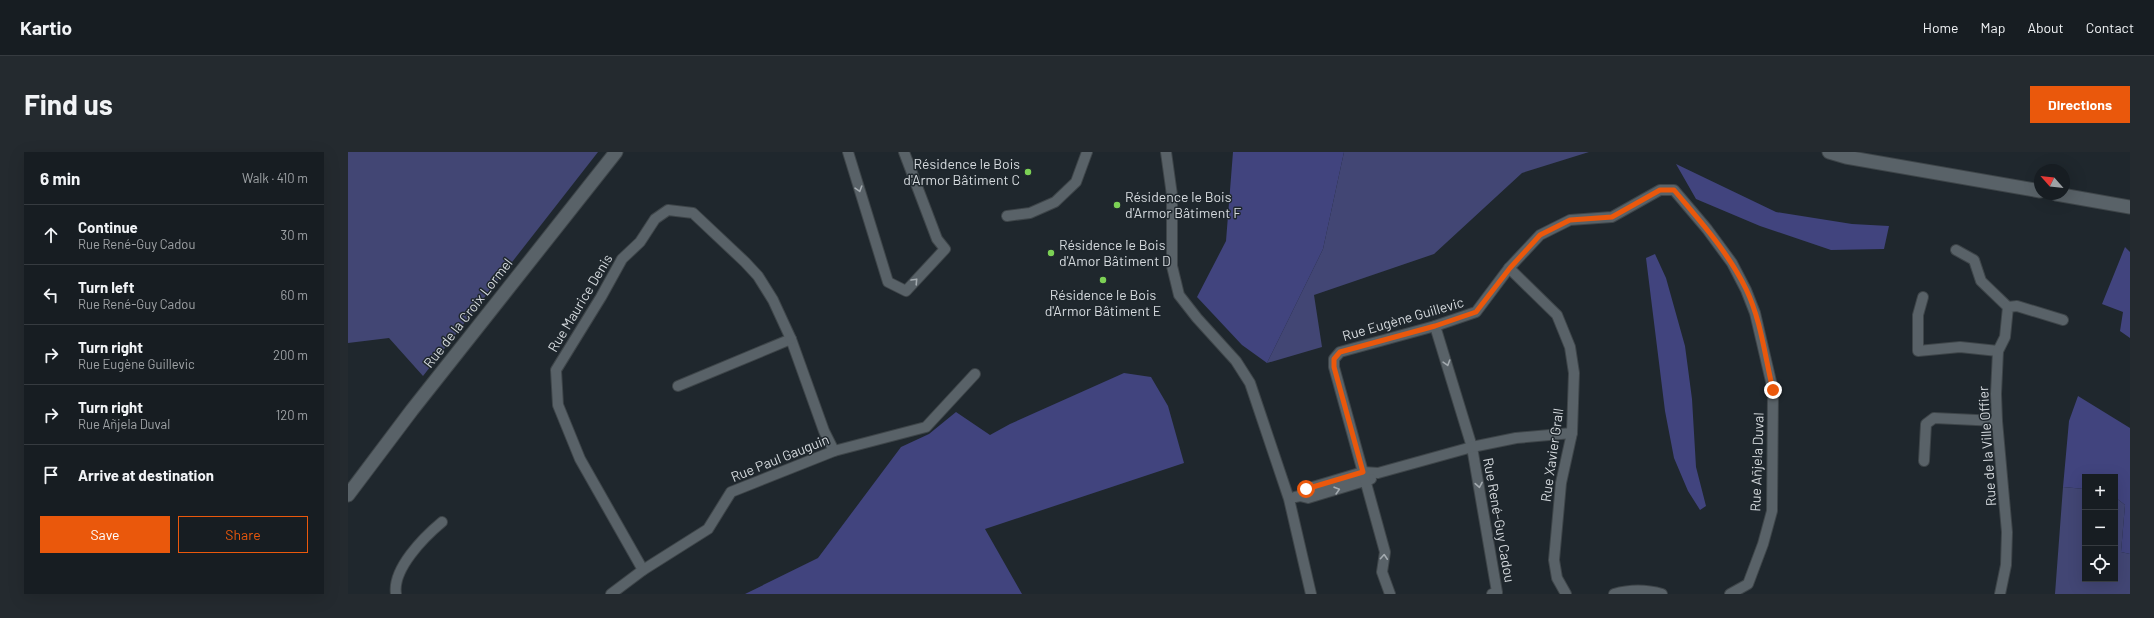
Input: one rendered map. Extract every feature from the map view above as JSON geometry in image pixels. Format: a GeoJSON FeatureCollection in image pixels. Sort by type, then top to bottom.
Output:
{"type":"FeatureCollection","features":[{"type":"Feature","properties":{"kind":"street","name":"Rue de la Croix Lormel"},"geometry":{"type":"LineString","coordinates":[[348,495],[412,410],[616,152]]}},
{"type":"Feature","properties":{"kind":"street"},"geometry":{"type":"LineString","coordinates":[[848,152],[888,282],[906,291],[945,249],[937,239],[904,152]]}},
{"type":"Feature","properties":{"kind":"street"},"geometry":{"type":"LineString","coordinates":[[1006,216],[1030,213],[1056,202],[1076,182],[1087,152]]}},
{"type":"Feature","properties":{"kind":"street"},"geometry":{"type":"LineString","coordinates":[[1166,152],[1172,195],[1172,266],[1179,295],[1197,318],[1236,361],[1250,383],[1289,499],[1311,594]]}},
{"type":"Feature","properties":{"kind":"street"},"geometry":{"type":"LineString","coordinates":[[1829,152],[1846,157],[2034,190]]}},
{"type":"Feature","properties":{"kind":"street","name":"Rue Eugène Guillevic"},"geometry":{"type":"LineString","coordinates":[[1363,472],[1334,367],[1334,359],[1340,352],[1435,326],[1476,312],[1510,268],[1540,235],[1570,220],[1612,217],[1660,190]]}},
{"type":"Feature","properties":{"kind":"street","name":"Rue Añjela Duval"},"geometry":{"type":"LineString","coordinates":[[1660,190],[1674,190],[1707,229],[1732,263],[1746,290],[1755,313],[1773,390],[1772,511],[1763,544],[1748,584],[1730,594]]}},
{"type":"Feature","properties":{"kind":"street"},"geometry":{"type":"LineString","coordinates":[[2070,196],[2130,207]]}},
{"type":"Feature","properties":{"kind":"street","name":"Rue Maurice Denis"},"geometry":{"type":"LineString","coordinates":[[643,570],[583,464],[558,405],[556,370],[602,297],[622,259],[640,242],[655,219],[668,210],[693,213],[758,276],[773,300],[791,339],[824,431],[834,451]]}},
{"type":"Feature","properties":{"kind":"street"},"geometry":{"type":"LineString","coordinates":[[1956,250],[1974,260],[1981,281],[2008,308],[2017,306],[2064,320]]}},
{"type":"Feature","properties":{"kind":"street","name":"Rue Xavier Grall"},"geometry":{"type":"LineString","coordinates":[[1510,268],[1557,315],[1570,347],[1574,373],[1572,433],[1561,482],[1554,560],[1557,578],[1566,594]]}},
{"type":"Feature","properties":{"kind":"street"},"geometry":{"type":"LineString","coordinates":[[1923,298],[1918,315],[1918,351],[1960,347],[1998,351]]}},
{"type":"Feature","properties":{"kind":"street","name":"Rue de la Ville Offier"},"geometry":{"type":"LineString","coordinates":[[2000,594],[2006,565],[2007,532],[1997,421],[1998,351],[2004,337],[2008,308]]}},
{"type":"Feature","properties":{"kind":"street","name":"Rue René-Guy Cadou"},"geometry":{"type":"LineString","coordinates":[[1435,326],[1472,447],[1497,592],[1492,594]]}},
{"type":"Feature","properties":{"kind":"street"},"geometry":{"type":"LineString","coordinates":[[678,386],[791,339]]}},
{"type":"Feature","properties":{"kind":"street","name":"Rue Paul Gauguin"},"geometry":{"type":"LineString","coordinates":[[611,594],[643,570],[708,530],[731,492],[834,451],[926,427],[975,374]]}},
{"type":"Feature","properties":{"kind":"street"},"geometry":{"type":"LineString","coordinates":[[1924,461],[1926,424],[1934,418],[1997,421]]}},
{"type":"Feature","properties":{"kind":"street","name":"Rue René-Guy Cadou"},"geometry":{"type":"LineString","coordinates":[[1300,496],[1306,489],[1363,472],[1378,473],[1472,447],[1516,438],[1572,433]]}},
{"type":"Feature","properties":{"kind":"street"},"geometry":{"type":"LineString","coordinates":[[1363,472],[1385,552],[1382,572],[1390,594]]}},
{"type":"Feature","properties":{"kind":"street","name":"Rue René-Guy Cadou"},"geometry":{"type":"LineString","coordinates":[[1289,499],[1300,496],[1308,498],[1366,482],[1378,473]]}},
{"type":"Feature","properties":{"kind":"street"},"geometry":{"type":"LineString","coordinates":[[396,594],[395,587],[404,565],[425,536],[442,522]]}},
{"type":"Feature","properties":{"kind":"street"},"geometry":{"type":"LineString","coordinates":[[1614,594],[1627,590],[1644,590],[1662,594]]}},
{"type":"Feature","properties":{"kind":"shaded area"},"geometry":{"type":"Polygon","coordinates":[[[348,152],[598,152],[423,376],[389,338],[348,343],[348,152]]]}},
{"type":"Feature","properties":{"kind":"shaded area"},"geometry":{"type":"Polygon","coordinates":[[[1233,152],[1344,152],[1323,249],[1267,363],[1242,345],[1197,297],[1226,241],[1233,152]]]}},
{"type":"Feature","properties":{"kind":"shaded area"},"geometry":{"type":"Polygon","coordinates":[[[1344,152],[1589,152],[1522,173],[1434,254],[1314,295],[1322,347],[1267,363],[1323,249],[1344,152]]]}},
{"type":"Feature","properties":{"kind":"shaded area"},"geometry":{"type":"Polygon","coordinates":[[[1676,164],[1776,212],[1852,224],[1889,226],[1884,249],[1831,250],[1760,226],[1696,199],[1676,164]]]}},
{"type":"Feature","properties":{"kind":"shaded area"},"geometry":{"type":"Polygon","coordinates":[[[2125,247],[2130,252],[2130,338],[2120,331],[2123,312],[2102,304],[2125,247]]]}},
{"type":"Feature","properties":{"kind":"shaded area"},"geometry":{"type":"Polygon","coordinates":[[[1655,254],[1666,278],[1685,346],[1692,399],[1696,467],[1706,506],[1700,510],[1688,491],[1674,458],[1665,411],[1646,258],[1655,254]]]}},
{"type":"Feature","properties":{"kind":"shaded area"},"geometry":{"type":"Polygon","coordinates":[[[1124,373],[1151,377],[1168,406],[1184,463],[985,529],[1022,594],[745,594],[818,558],[901,447],[929,434],[956,412],[990,435],[1010,424],[1124,373]]]}},
{"type":"Feature","properties":{"kind":"shaded area"},"geometry":{"type":"Polygon","coordinates":[[[2078,396],[2130,428],[2130,554],[2121,552],[2125,505],[2118,499],[2118,474],[2082,474],[2082,489],[2063,487],[2069,421],[2078,396]]]}},
{"type":"Feature","properties":{"kind":"shaded area"},"geometry":{"type":"Polygon","coordinates":[[[2063,487],[2082,489],[2082,582],[2118,582],[2118,499],[2125,505],[2121,552],[2130,554],[2130,594],[2055,594],[2063,487]]]}},
{"type":"Feature","properties":{"kind":"place","name":"Résidence le Bois d'Armor Bâtiment C"},"geometry":{"type":"Point","coordinates":[1028,172]}},
{"type":"Feature","properties":{"kind":"place","name":"Résidence le Bois d'Armor Bâtiment F"},"geometry":{"type":"Point","coordinates":[1117,205]}},
{"type":"Feature","properties":{"kind":"place","name":"Résidence le Bois d'Amor Bâtiment D"},"geometry":{"type":"Point","coordinates":[1051,253]}},
{"type":"Feature","properties":{"kind":"place","name":"Résidence le Bois d'Armor Bâtiment E"},"geometry":{"type":"Point","coordinates":[1103,280]}},
{"type":"Feature","properties":{"kind":"route"},"geometry":{"type":"LineString","coordinates":[[1306,489],[1363,472],[1334,367],[1334,359],[1340,352],[1435,326],[1476,312],[1510,268],[1540,235],[1570,220],[1612,217],[1660,190],[1674,190],[1707,229],[1732,263],[1746,290],[1755,313],[1773,390]]}}]}
